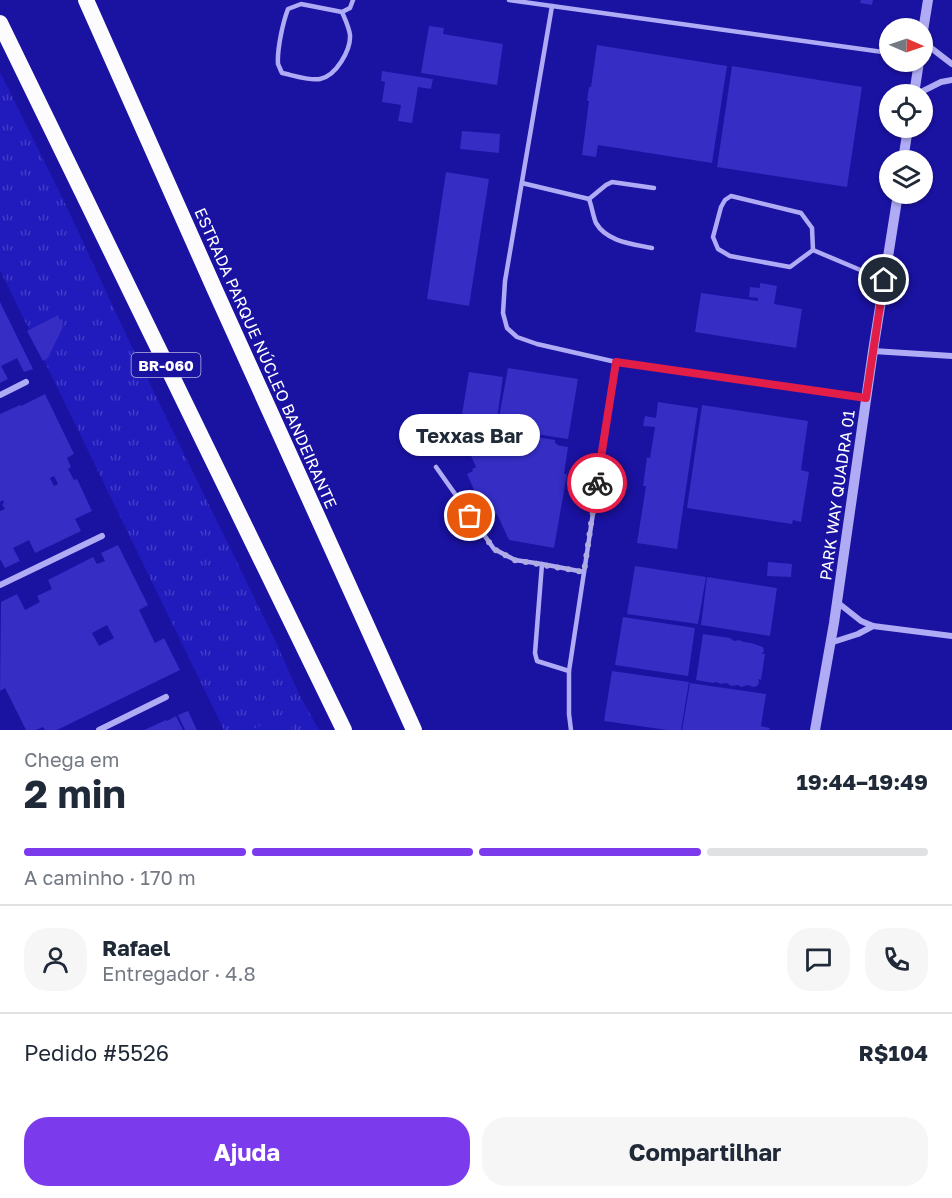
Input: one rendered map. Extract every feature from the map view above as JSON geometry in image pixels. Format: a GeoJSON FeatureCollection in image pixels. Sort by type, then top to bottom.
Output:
{"type":"FeatureCollection","features":[{"type":"Feature","properties":{"kind":"highway","name":"ESTRADA PARQUE NÚCLEO BANDEIRANTE"},"geometry":{"type":"LineString","coordinates":[[86,0],[414,730]]}},
{"type":"Feature","properties":{"kind":"highway","name":"BR-060"},"geometry":{"type":"LineString","coordinates":[[0,23],[344,730]]}},
{"type":"Feature","properties":{"kind":"street"},"geometry":{"type":"LineString","coordinates":[[925,18],[928,0]]}},
{"type":"Feature","properties":{"kind":"street"},"geometry":{"type":"LineString","coordinates":[[933,48],[952,64]]}},
{"type":"Feature","properties":{"kind":"street"},"geometry":{"type":"LineString","coordinates":[[933,86],[952,80]]}},
{"type":"Feature","properties":{"kind":"street","name":"PARK WAY QUADRA 01"},"geometry":{"type":"LineString","coordinates":[[815,730],[837,602],[896,204]]}},
{"type":"Feature","properties":{"kind":"street"},"geometry":{"type":"LineString","coordinates":[[873,351],[952,356]]}},
{"type":"Feature","properties":{"kind":"street"},"geometry":{"type":"LineString","coordinates":[[0,395],[26,382]]}},
{"type":"Feature","properties":{"kind":"street"},"geometry":{"type":"LineString","coordinates":[[0,585],[102,536]]}},
{"type":"Feature","properties":{"kind":"street"},"geometry":{"type":"LineString","coordinates":[[837,602],[861,621],[873,626],[952,636]]}},
{"type":"Feature","properties":{"kind":"street"},"geometry":{"type":"LineString","coordinates":[[830,643],[858,634],[873,626]]}},
{"type":"Feature","properties":{"kind":"street"},"geometry":{"type":"LineString","coordinates":[[99,730],[166,697]]}},
{"type":"Feature","properties":{"kind":"lane"},"geometry":{"type":"LineString","coordinates":[[342,12],[350,36],[345,56],[335,70],[318,80],[282,73],[278,65],[280,43],[288,9],[301,4],[342,12],[350,8],[353,0]]}},
{"type":"Feature","properties":{"kind":"lane"},"geometry":{"type":"LineString","coordinates":[[509,0],[879,51]]}},
{"type":"Feature","properties":{"kind":"lane"},"geometry":{"type":"LineString","coordinates":[[552,6],[505,281],[503,313],[507,328],[517,337],[537,344],[616,362],[866,398]]}},
{"type":"Feature","properties":{"kind":"lane"},"geometry":{"type":"LineString","coordinates":[[590,199],[612,182],[654,188]]}},
{"type":"Feature","properties":{"kind":"lane"},"geometry":{"type":"LineString","coordinates":[[522,183],[590,199]]}},
{"type":"Feature","properties":{"kind":"lane"},"geometry":{"type":"LineString","coordinates":[[731,196],[801,213],[812,228],[813,250],[790,267],[730,256],[718,249],[713,237],[721,207],[731,196]]}},
{"type":"Feature","properties":{"kind":"lane"},"geometry":{"type":"LineString","coordinates":[[590,199],[596,222],[604,233],[621,242],[652,248]]}},
{"type":"Feature","properties":{"kind":"lane"},"geometry":{"type":"LineString","coordinates":[[813,250],[884,280]]}},
{"type":"Feature","properties":{"kind":"lane"},"geometry":{"type":"LineString","coordinates":[[571,730],[569,670],[616,362]]}},
{"type":"Feature","properties":{"kind":"lane"},"geometry":{"type":"LineString","coordinates":[[436,467],[494,549],[514,560],[584,572]]}},
{"type":"Feature","properties":{"kind":"lane"},"geometry":{"type":"LineString","coordinates":[[542,564],[535,653],[537,662],[569,670]]}},
{"type":"Feature","properties":{"kind":"green space"},"geometry":{"type":"Polygon","coordinates":[[[0,72],[299,694],[319,730],[224,730],[0,270],[0,72]]]}},
{"type":"Feature","properties":{"kind":"green space"},"geometry":{"type":"Polygon","coordinates":[[[285,713],[293,730],[251,730],[285,713]]]}},
{"type":"Feature","properties":{"kind":"building"},"geometry":{"type":"Polygon","coordinates":[[[861,0],[873,0],[872,5],[860,3],[861,0]]]}},
{"type":"Feature","properties":{"kind":"building"},"geometry":{"type":"Polygon","coordinates":[[[429,26],[444,28],[443,34],[503,44],[497,85],[421,73],[429,26]]]}},
{"type":"Feature","properties":{"kind":"building"},"geometry":{"type":"Polygon","coordinates":[[[597,45],[727,66],[712,163],[598,145],[596,157],[582,155],[589,101],[587,101],[597,45]]]}},
{"type":"Feature","properties":{"kind":"building"},"geometry":{"type":"Polygon","coordinates":[[[732,66],[862,87],[847,187],[717,167],[732,66]]]}},
{"type":"Feature","properties":{"kind":"building"},"geometry":{"type":"Polygon","coordinates":[[[382,71],[433,79],[431,89],[418,87],[412,123],[398,121],[401,105],[382,102],[385,82],[381,81],[382,71]]]}},
{"type":"Feature","properties":{"kind":"building"},"geometry":{"type":"Polygon","coordinates":[[[462,131],[500,134],[499,153],[460,149],[462,131]]]}},
{"type":"Feature","properties":{"kind":"building"},"geometry":{"type":"Polygon","coordinates":[[[446,172],[489,179],[469,306],[427,299],[446,172]]]}},
{"type":"Feature","properties":{"kind":"building"},"geometry":{"type":"Polygon","coordinates":[[[760,283],[777,286],[774,304],[802,309],[796,348],[695,332],[701,293],[758,301],[758,298],[749,297],[750,287],[760,288],[760,283]]]}},
{"type":"Feature","properties":{"kind":"building"},"geometry":{"type":"Polygon","coordinates":[[[0,302],[33,369],[24,372],[17,358],[1,366],[8,379],[0,383],[0,302]]]}},
{"type":"Feature","properties":{"kind":"building"},"geometry":{"type":"Polygon","coordinates":[[[58,315],[63,327],[48,358],[43,361],[27,331],[58,315]]]}},
{"type":"Feature","properties":{"kind":"building"},"geometry":{"type":"Polygon","coordinates":[[[508,368],[578,379],[568,439],[497,428],[508,368]]]}},
{"type":"Feature","properties":{"kind":"building"},"geometry":{"type":"Polygon","coordinates":[[[469,372],[503,377],[496,426],[461,420],[469,372]]]}},
{"type":"Feature","properties":{"kind":"building"},"geometry":{"type":"Polygon","coordinates":[[[45,394],[74,454],[67,458],[71,467],[68,469],[74,480],[77,479],[92,511],[75,519],[81,531],[35,553],[29,540],[13,548],[20,561],[5,568],[0,559],[0,511],[5,509],[2,504],[3,500],[0,502],[0,414],[45,394]],[[54,476],[50,478],[54,486],[58,484],[54,476]]]}},
{"type":"Feature","properties":{"kind":"building"},"geometry":{"type":"Polygon","coordinates":[[[658,402],[698,408],[677,549],[637,543],[646,486],[643,486],[647,457],[650,458],[655,427],[643,426],[645,416],[656,418],[658,402]]]}},
{"type":"Feature","properties":{"kind":"building"},"geometry":{"type":"Polygon","coordinates":[[[702,405],[808,421],[801,470],[809,472],[801,522],[793,520],[792,524],[687,508],[702,405]]]}},
{"type":"Feature","properties":{"kind":"building"},"geometry":{"type":"Polygon","coordinates":[[[457,424],[509,432],[509,437],[523,439],[524,435],[555,440],[557,445],[568,447],[564,474],[567,474],[554,548],[509,540],[497,514],[487,519],[467,474],[476,467],[457,424]]]}},
{"type":"Feature","properties":{"kind":"building"},"geometry":{"type":"Polygon","coordinates":[[[118,545],[148,605],[139,610],[155,643],[164,638],[180,670],[57,730],[45,730],[43,727],[26,730],[5,688],[0,691],[1,602],[17,594],[25,610],[40,602],[37,596],[52,589],[48,580],[93,557],[97,564],[105,561],[101,553],[118,545]],[[107,625],[92,633],[99,646],[114,638],[107,625]]]}},
{"type":"Feature","properties":{"kind":"building"},"geometry":{"type":"Polygon","coordinates":[[[768,562],[792,564],[791,577],[767,576],[768,562]]]}},
{"type":"Feature","properties":{"kind":"building"},"geometry":{"type":"Polygon","coordinates":[[[635,566],[706,577],[698,624],[627,614],[635,566]]]}},
{"type":"Feature","properties":{"kind":"building"},"geometry":{"type":"Polygon","coordinates":[[[707,577],[777,588],[770,636],[701,625],[707,577]]]}},
{"type":"Feature","properties":{"kind":"building"},"geometry":{"type":"Polygon","coordinates":[[[623,617],[695,628],[688,676],[615,665],[623,617]]]}},
{"type":"Feature","properties":{"kind":"building"},"geometry":{"type":"Polygon","coordinates":[[[703,634],[730,638],[734,641],[739,640],[763,647],[762,654],[765,654],[761,680],[758,679],[757,686],[741,687],[727,683],[696,680],[703,634]]]}},
{"type":"Feature","properties":{"kind":"building"},"geometry":{"type":"Polygon","coordinates":[[[612,671],[689,682],[681,730],[604,721],[612,671]]]}},
{"type":"Feature","properties":{"kind":"building"},"geometry":{"type":"Polygon","coordinates":[[[690,683],[766,694],[761,726],[770,728],[769,730],[682,730],[690,683]]]}},
{"type":"Feature","properties":{"kind":"building"},"geometry":{"type":"Polygon","coordinates":[[[188,711],[197,730],[185,730],[178,715],[188,711]]]}},
{"type":"Feature","properties":{"kind":"building"},"geometry":{"type":"Polygon","coordinates":[[[176,716],[183,730],[144,730],[167,721],[176,716]]]}},
{"type":"Feature","properties":{"kind":"way so far"},"geometry":{"type":"LineString","coordinates":[[470,516],[494,549],[514,560],[584,572],[597,483]]}},
{"type":"Feature","properties":{"kind":"place","name":"Texxas Bar"},"geometry":{"type":"Point","coordinates":[470,516]}},
{"type":"Feature","properties":{"kind":"route"},"geometry":{"type":"LineString","coordinates":[[597,483],[616,362],[866,398],[884,280]]}}]}
